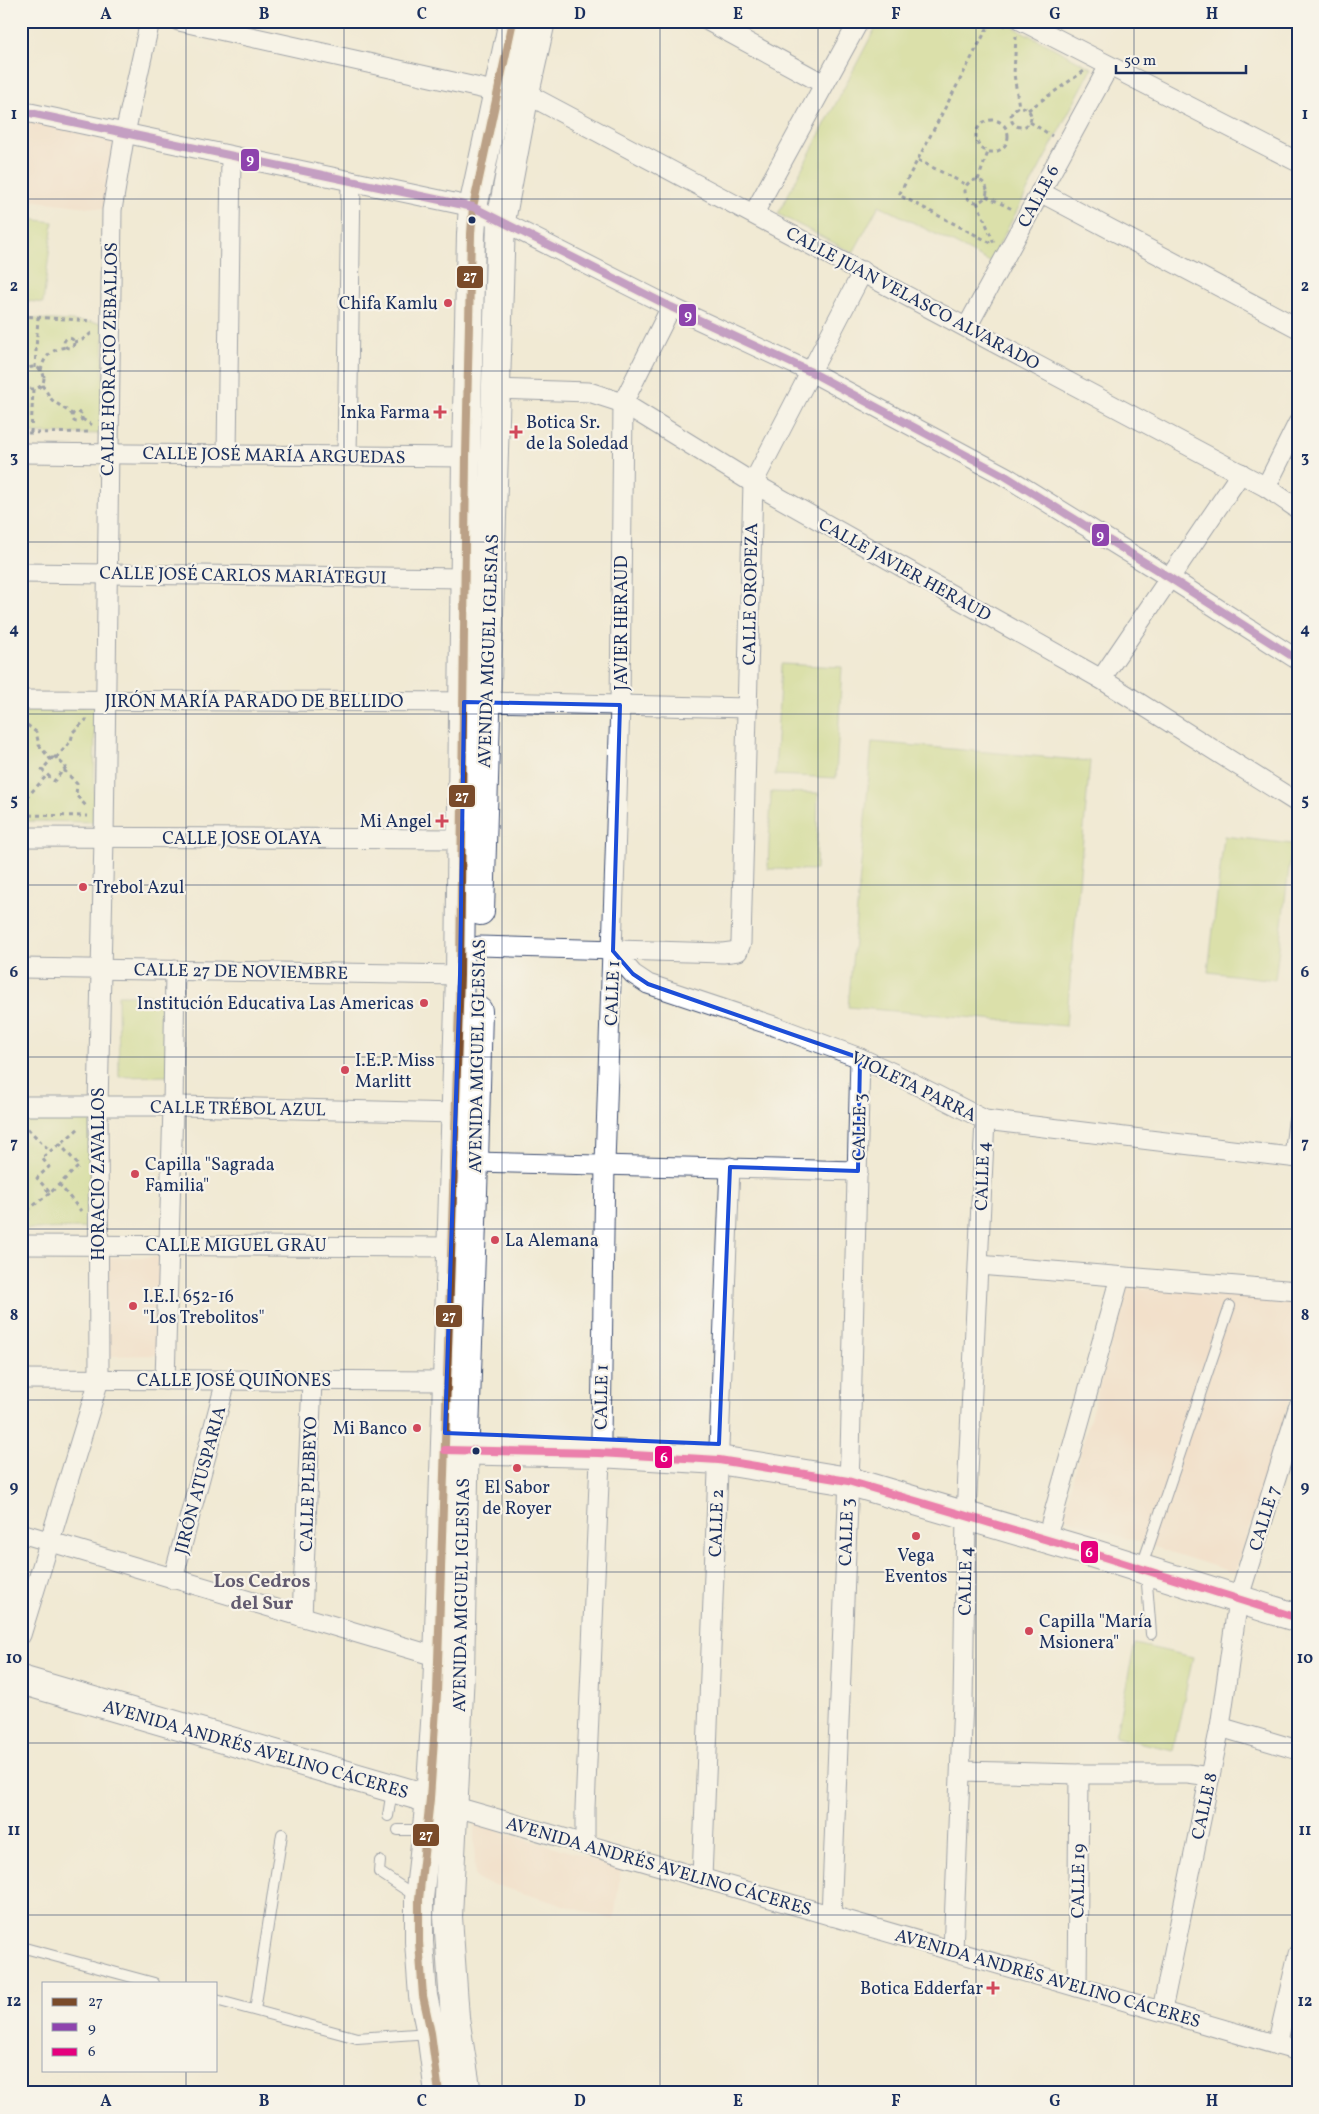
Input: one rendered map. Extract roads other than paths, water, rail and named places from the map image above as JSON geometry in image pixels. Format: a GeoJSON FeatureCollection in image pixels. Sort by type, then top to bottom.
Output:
{"type":"FeatureCollection","features":[{"type":"Feature","properties":{"kind":"main road","name":"AVENIDA MIGUEL IGLESIAS"},"geometry":{"type":"LineString","coordinates":[[468,2093],[455,2018],[442,1802],[438,1658],[474,1162],[479,946],[475,702],[466,578],[466,457],[473,207],[513,21]]}},
{"type":"Feature","properties":{"kind":"main road","name":"AVENIDA MIGUEL IGLESIAS"},"geometry":{"type":"LineString","coordinates":[[439,2093],[431,2033],[423,1996],[420,1899],[427,1830],[442,1802],[460,1672],[455,1442],[447,1381],[463,839],[475,702],[496,389],[500,221],[541,21]]}},
{"type":"Feature","properties":{"kind":"main road"},"geometry":{"type":"LineString","coordinates":[[455,1442],[600,1445],[719,1452],[849,1472],[966,1506],[1241,1592],[1298,1618]]}},
{"type":"Feature","properties":{"kind":"main road"},"geometry":{"type":"LineString","coordinates":[[966,1506],[1051,1524],[1146,1562]]}},
{"type":"Feature","properties":{"kind":"main road"},"geometry":{"type":"LineString","coordinates":[[1241,1592],[1298,1601]]}},
{"type":"Feature","properties":{"kind":"main road","name":"AVENIDA ANDRÉS AVELINO CÁCERES"},"geometry":{"type":"LineString","coordinates":[[21,1680],[442,1802]]}},
{"type":"Feature","properties":{"kind":"main road"},"geometry":{"type":"LineString","coordinates":[[420,1899],[449,1900]]}},
{"type":"Feature","properties":{"kind":"street","name":"CALLE HORACIO ZEBALLOS"},"geometry":{"type":"LineString","coordinates":[[105,702],[108,453],[105,322],[112,210],[125,133],[150,21]]}},
{"type":"Feature","properties":{"kind":"street"},"geometry":{"type":"LineString","coordinates":[[179,21],[498,92]]}},
{"type":"Feature","properties":{"kind":"street"},"geometry":{"type":"LineString","coordinates":[[708,21],[824,84]]}},
{"type":"Feature","properties":{"kind":"street"},"geometry":{"type":"LineString","coordinates":[[754,213],[859,21]]}},
{"type":"Feature","properties":{"kind":"street"},"geometry":{"type":"LineString","coordinates":[[1019,28],[1109,66],[1298,162]]}},
{"type":"Feature","properties":{"kind":"street","name":"CALLE 6"},"geometry":{"type":"LineString","coordinates":[[967,327],[1109,66]]}},
{"type":"Feature","properties":{"kind":"street","name":"CALLE JUAN VELASCO ALVARADO"},"geometry":{"type":"LineString","coordinates":[[525,93],[1241,473],[1266,487],[1298,509]]}},
{"type":"Feature","properties":{"kind":"street"},"geometry":{"type":"LineString","coordinates":[[21,111],[473,207],[672,307],[811,372],[1005,476],[1298,660]]}},
{"type":"Feature","properties":{"kind":"street"},"geometry":{"type":"LineString","coordinates":[[227,454],[231,156]]}},
{"type":"Feature","properties":{"kind":"street"},"geometry":{"type":"LineString","coordinates":[[347,456],[351,181]]}},
{"type":"Feature","properties":{"kind":"street"},"geometry":{"type":"LineString","coordinates":[[1040,192],[1298,328]]}},
{"type":"Feature","properties":{"kind":"street","name":"CALLE OROPEZA"},"geometry":{"type":"LineString","coordinates":[[613,951],[730,954],[738,951],[741,943],[752,483],[863,271]]}},
{"type":"Feature","properties":{"kind":"street","name":"JAVIER HERAUD"},"geometry":{"type":"LineString","coordinates":[[613,951],[620,705],[623,403],[672,307]]}},
{"type":"Feature","properties":{"kind":"street","name":"CALLE JAVIER HERAUD"},"geometry":{"type":"LineString","coordinates":[[496,389],[589,392],[623,403],[752,483],[1101,679],[1298,803]]}},
{"type":"Feature","properties":{"kind":"street"},"geometry":{"type":"LineString","coordinates":[[1266,487],[1298,423]]}},
{"type":"Feature","properties":{"kind":"street","name":"CALLE JOSÉ MARÍA ARGUEDAS"},"geometry":{"type":"LineString","coordinates":[[21,453],[466,457]]}},
{"type":"Feature","properties":{"kind":"street"},"geometry":{"type":"LineString","coordinates":[[1101,679],[1241,473]]}},
{"type":"Feature","properties":{"kind":"street","name":"CALLE JOSÉ CARLOS MARIÁTEGUI"},"geometry":{"type":"LineString","coordinates":[[21,573],[466,578]]}},
{"type":"Feature","properties":{"kind":"street","name":"JIRÓN MARÍA PARADO DE BELLIDO"},"geometry":{"type":"LineString","coordinates":[[21,700],[105,702],[475,702],[748,708]]}},
{"type":"Feature","properties":{"kind":"street","name":"HORACIO ZAVALLOS"},"geometry":{"type":"LineString","coordinates":[[21,1635],[99,1380],[98,1106],[105,702]]}},
{"type":"Feature","properties":{"kind":"street","name":"CALLE JOSE OLAYA"},"geometry":{"type":"LineString","coordinates":[[21,837],[463,839]]}},
{"type":"Feature","properties":{"kind":"street"},"geometry":{"type":"LineString","coordinates":[[479,946],[613,951]]}},
{"type":"Feature","properties":{"kind":"street","name":"VIOLETA PARRA"},"geometry":{"type":"LineString","coordinates":[[613,951],[633,974],[648,984],[777,1027],[860,1058],[894,1073],[985,1120],[1296,1158]]}},
{"type":"Feature","properties":{"kind":"street","name":"CALLE 1"},"geometry":{"type":"LineString","coordinates":[[585,1844],[600,1445],[605,1164],[613,951]]}},
{"type":"Feature","properties":{"kind":"street","name":"CALLE 27 DE NOVIEMBRE"},"geometry":{"type":"LineString","coordinates":[[21,968],[460,975]]}},
{"type":"Feature","properties":{"kind":"street"},"geometry":{"type":"LineString","coordinates":[[165,1380],[175,970]]}},
{"type":"Feature","properties":{"kind":"street","name":"CALLE 3"},"geometry":{"type":"LineString","coordinates":[[831,1916],[849,1472],[860,1058]]}},
{"type":"Feature","properties":{"kind":"street","name":"CALLE TRÉBOL AZUL"},"geometry":{"type":"LineString","coordinates":[[21,1106],[173,1106],[455,1113]]}},
{"type":"Feature","properties":{"kind":"street","name":"CALLE 4"},"geometry":{"type":"LineString","coordinates":[[953,1951],[961,1771],[966,1506],[985,1120]]}},
{"type":"Feature","properties":{"kind":"street"},"geometry":{"type":"LineString","coordinates":[[1296,1158],[1298,1122]]}},
{"type":"Feature","properties":{"kind":"street"},"geometry":{"type":"LineString","coordinates":[[474,1162],[858,1171]]}},
{"type":"Feature","properties":{"kind":"street","name":"CALLE 2"},"geometry":{"type":"LineString","coordinates":[[702,1878],[730,1167]]}},
{"type":"Feature","properties":{"kind":"street","name":"CALLE MIGUEL GRAU"},"geometry":{"type":"LineString","coordinates":[[21,1244],[451,1247]]}},
{"type":"Feature","properties":{"kind":"street"},"geometry":{"type":"LineString","coordinates":[[978,1265],[1298,1291]]}},
{"type":"Feature","properties":{"kind":"street"},"geometry":{"type":"LineString","coordinates":[[1051,1524],[1120,1277]]}},
{"type":"Feature","properties":{"kind":"street","name":"CALLE JOSÉ QUIÑONES"},"geometry":{"type":"LineString","coordinates":[[21,1380],[447,1381]]}},
{"type":"Feature","properties":{"kind":"street","name":"JIRÓN ATUSPARIA"},"geometry":{"type":"LineString","coordinates":[[173,1578],[226,1380]]}},
{"type":"Feature","properties":{"kind":"street","name":"CALLE PLEBEYO"},"geometry":{"type":"LineString","coordinates":[[302,1617],[312,1381]]}},
{"type":"Feature","properties":{"kind":"street","name":"CALLE 7"},"geometry":{"type":"LineString","coordinates":[[1241,1592],[1298,1408]]}},
{"type":"Feature","properties":{"kind":"street"},"geometry":{"type":"LineString","coordinates":[[21,1533],[438,1658]]}},
{"type":"Feature","properties":{"kind":"street","name":"CALLE 8"},"geometry":{"type":"LineString","coordinates":[[1162,2010],[1220,1727],[1241,1592]]}},
{"type":"Feature","properties":{"kind":"street"},"geometry":{"type":"LineString","coordinates":[[1220,1727],[1298,1750]]}},
{"type":"Feature","properties":{"kind":"street"},"geometry":{"type":"LineString","coordinates":[[961,1771],[1188,1774],[1210,1777]]}},
{"type":"Feature","properties":{"kind":"street","name":"CALLE 19"},"geometry":{"type":"LineString","coordinates":[[1077,1987],[1079,1774]]}},
{"type":"Feature","properties":{"kind":"street","name":"AVENIDA ANDRÉS AVELINO CÁCERES"},"geometry":{"type":"LineString","coordinates":[[442,1802],[1298,2051]]}},
{"type":"Feature","properties":{"kind":"street"},"geometry":{"type":"LineString","coordinates":[[1277,2045],[1298,1954]]}},
{"type":"Feature","properties":{"kind":"lane"},"geometry":{"type":"LineString","coordinates":[[1151,1634],[1146,1562],[1230,1306]]}},
{"type":"Feature","properties":{"kind":"lane"},"geometry":{"type":"LineString","coordinates":[[388,1816],[392,1789]]}},
{"type":"Feature","properties":{"kind":"lane"},"geometry":{"type":"LineString","coordinates":[[398,1830],[427,1830]]}},
{"type":"Feature","properties":{"kind":"lane"},"geometry":{"type":"LineString","coordinates":[[255,2010],[282,1834]]}},
{"type":"Feature","properties":{"kind":"lane"},"geometry":{"type":"LineString","coordinates":[[380,1862],[379,1872],[420,1899]]}},
{"type":"Feature","properties":{"kind":"lane"},"geometry":{"type":"LineString","coordinates":[[21,1947],[150,1982]]}},
{"type":"Feature","properties":{"kind":"lane"},"geometry":{"type":"LineString","coordinates":[[218,2001],[357,2038],[431,2033]]}},
{"type":"Feature","properties":{"kind":"place","name":"Chifa Kamlu"},"geometry":{"type":"Point","coordinates":[448,303]}},
{"type":"Feature","properties":{"kind":"place","name":"Inka Farma"},"geometry":{"type":"Point","coordinates":[440,412]}},
{"type":"Feature","properties":{"kind":"place","name":"Botica Sr. de la Soledad"},"geometry":{"type":"Point","coordinates":[516,432]}},
{"type":"Feature","properties":{"kind":"place","name":"Mi Angel"},"geometry":{"type":"Point","coordinates":[442,821]}},
{"type":"Feature","properties":{"kind":"place","name":"Trebol Azul"},"geometry":{"type":"Point","coordinates":[83,887]}},
{"type":"Feature","properties":{"kind":"place","name":"Institución Educativa Las Americas"},"geometry":{"type":"Point","coordinates":[424,1003]}},
{"type":"Feature","properties":{"kind":"place","name":"I.E.P. Miss Marlitt"},"geometry":{"type":"Point","coordinates":[345,1070]}},
{"type":"Feature","properties":{"kind":"place","name":"Capilla \"Sagrada Familia\""},"geometry":{"type":"Point","coordinates":[135,1174]}},
{"type":"Feature","properties":{"kind":"place","name":"La Alemana"},"geometry":{"type":"Point","coordinates":[495,1240]}},
{"type":"Feature","properties":{"kind":"place","name":"I.E.I. 652-16 \"Los Trebolitos\""},"geometry":{"type":"Point","coordinates":[133,1306]}},
{"type":"Feature","properties":{"kind":"place","name":"Mi Banco"},"geometry":{"type":"Point","coordinates":[417,1428]}},
{"type":"Feature","properties":{"kind":"place","name":"El Sabor de Royer"},"geometry":{"type":"Point","coordinates":[517,1468]}},
{"type":"Feature","properties":{"kind":"place","name":"Vega Eventos"},"geometry":{"type":"Point","coordinates":[916,1536]}},
{"type":"Feature","properties":{"kind":"place","name":"Capilla \"María Msionera\""},"geometry":{"type":"Point","coordinates":[1029,1631]}},
{"type":"Feature","properties":{"kind":"place","name":"Botica Edderfar"},"geometry":{"type":"Point","coordinates":[993,1988]}},
{"type":"Feature","properties":{"kind":"district","name":"Los Cedros del Sur"},"geometry":{"type":"Point","coordinates":[262,1591]}}]}
